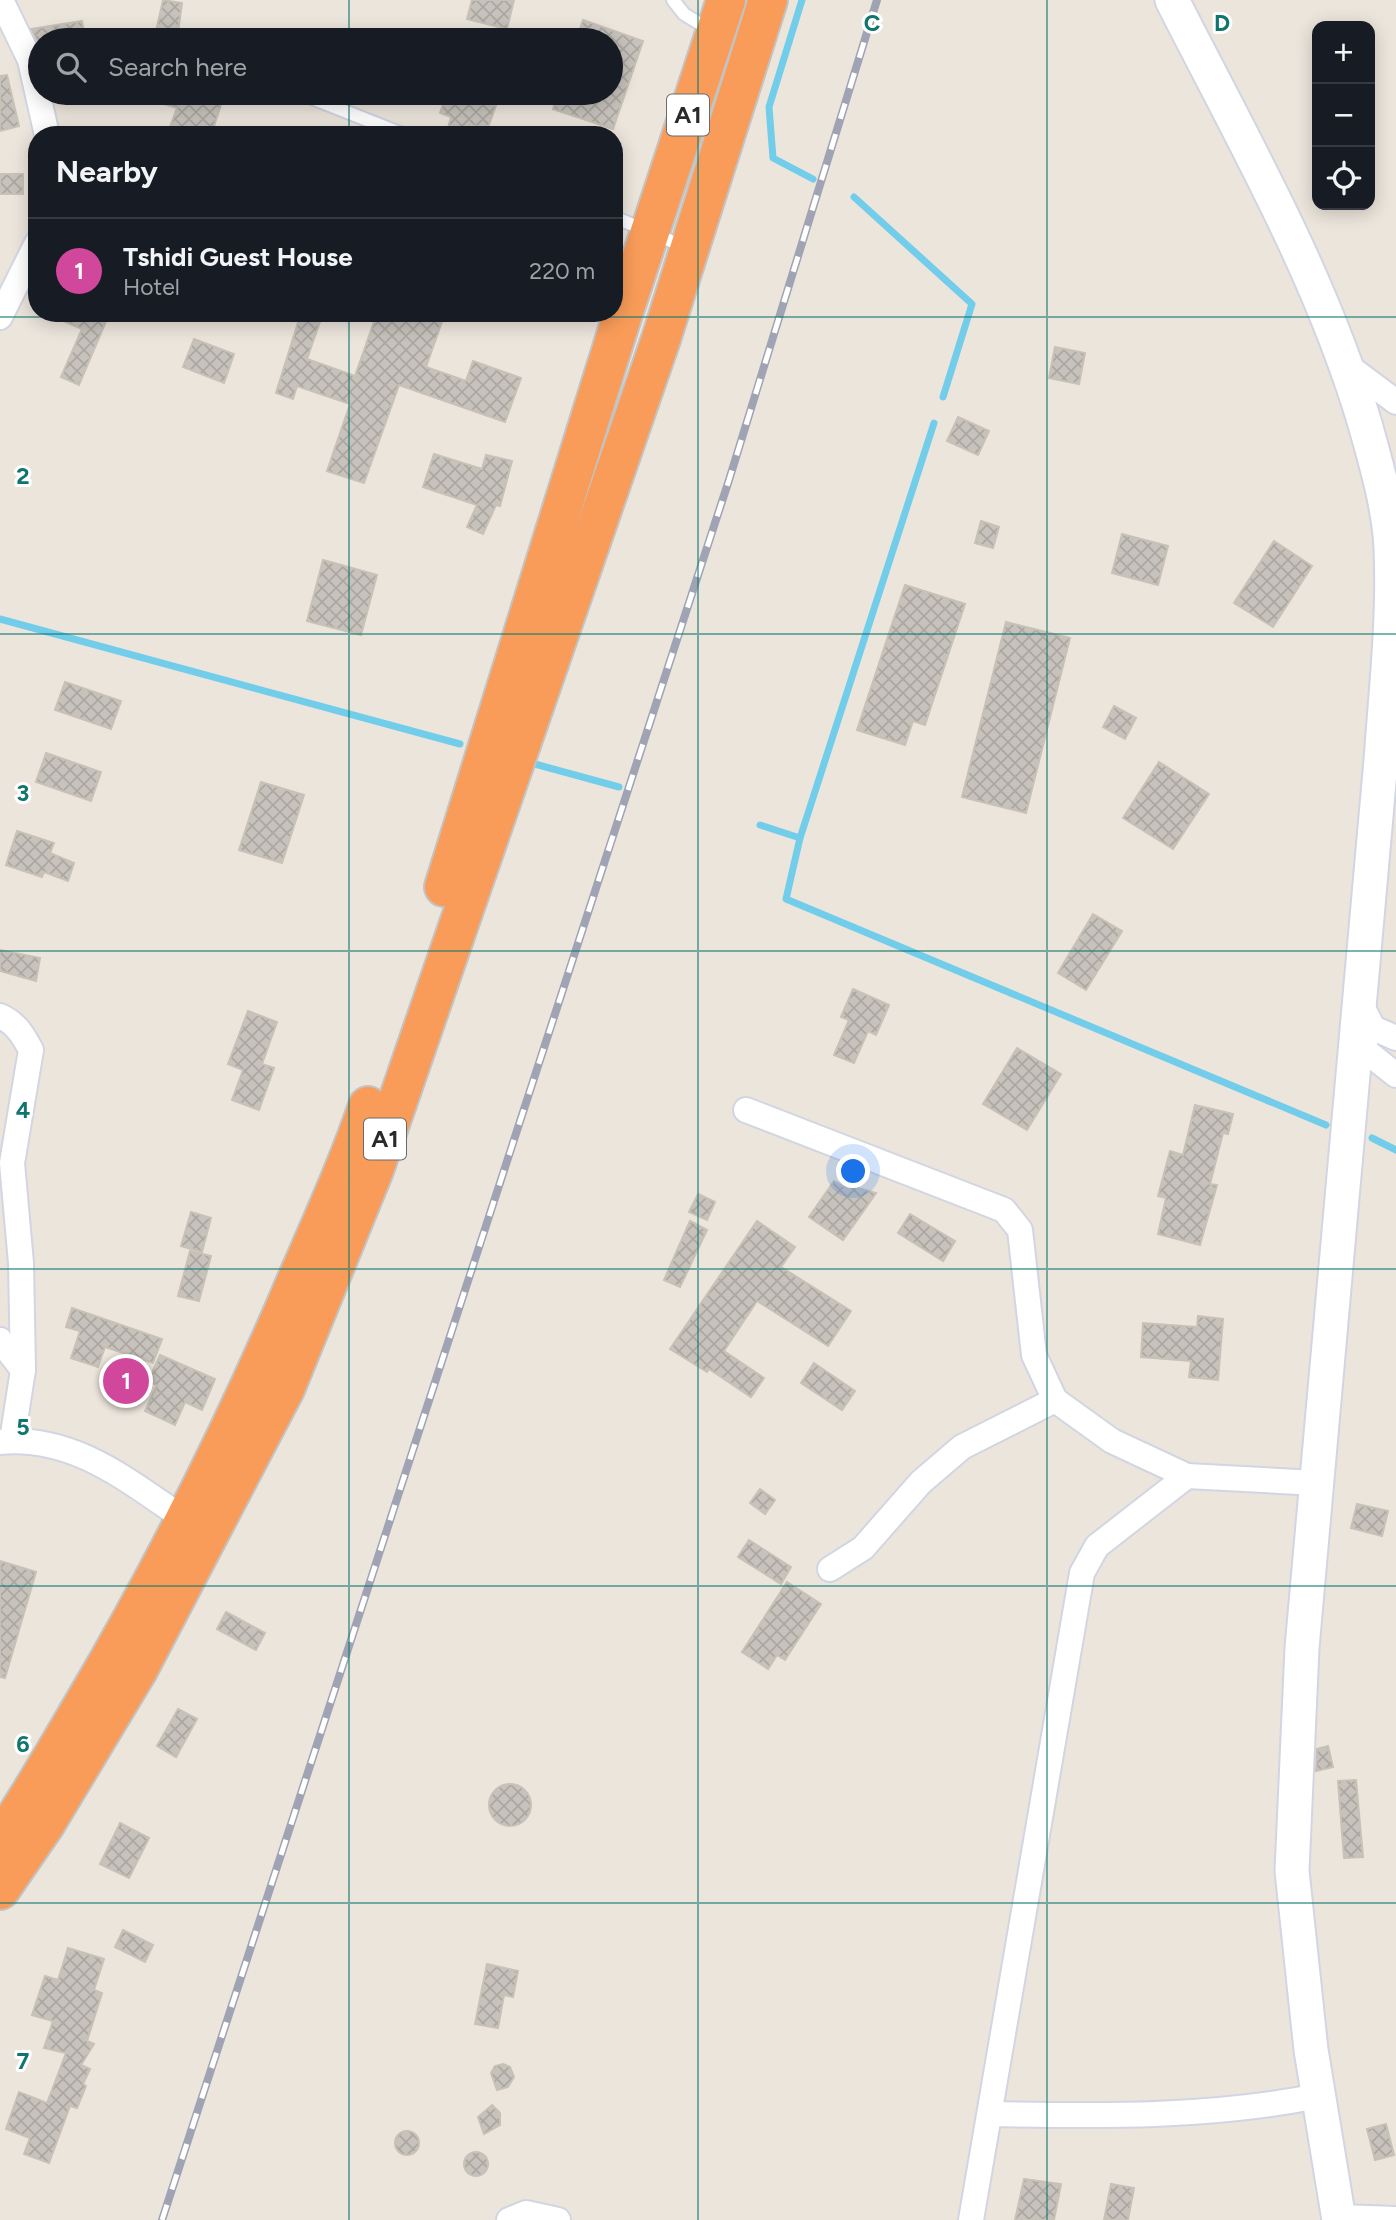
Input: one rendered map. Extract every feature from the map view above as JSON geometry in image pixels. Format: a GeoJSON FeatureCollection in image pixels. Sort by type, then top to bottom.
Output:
{"type":"FeatureCollection","features":[{"type":"Feature","properties":{"kind":"highway","name":"A1"},"geometry":{"type":"LineString","coordinates":[[623,318],[650,231],[732,35],[768,0]]}},
{"type":"Feature","properties":{"kind":"highway","name":"A1"},"geometry":{"type":"LineString","coordinates":[[0,1890],[46,1823],[138,1670],[285,1389],[374,1170],[690,250],[732,35]]}},
{"type":"Feature","properties":{"kind":"highway","name":"A1"},"geometry":{"type":"LineString","coordinates":[[0,1841],[121,1640],[186,1520],[249,1390],[351,1154],[461,837],[622,322]]}},
{"type":"Feature","properties":{"kind":"street"},"geometry":{"type":"LineString","coordinates":[[1,0],[28,56]]}},
{"type":"Feature","properties":{"kind":"street"},"geometry":{"type":"LineString","coordinates":[[1172,0],[1301,257],[1348,366],[1375,459],[1391,546],[1393,619],[1302,1648],[1292,1871],[1318,2095],[1339,2218],[1396,2219]]}},
{"type":"Feature","properties":{"kind":"street"},"geometry":{"type":"LineString","coordinates":[[1193,0],[1248,148]]}},
{"type":"Feature","properties":{"kind":"street"},"geometry":{"type":"LineString","coordinates":[[42,105],[47,126]]}},
{"type":"Feature","properties":{"kind":"street"},"geometry":{"type":"LineString","coordinates":[[0,317],[28,261]]}},
{"type":"Feature","properties":{"kind":"street"},"geometry":{"type":"LineString","coordinates":[[1348,366],[1396,402]]}},
{"type":"Feature","properties":{"kind":"street"},"geometry":{"type":"LineString","coordinates":[[1359,1012],[1373,1028],[1396,1038]]}},
{"type":"Feature","properties":{"kind":"street"},"geometry":{"type":"LineString","coordinates":[[1359,1012],[1367,1052],[1396,1075]]}},
{"type":"Feature","properties":{"kind":"street"},"geometry":{"type":"LineString","coordinates":[[0,1016],[11,1021],[23,1035],[31,1051],[12,1163],[21,1263],[23,1370],[6,1441],[48,1442],[97,1461],[186,1520]]}},
{"type":"Feature","properties":{"kind":"street"},"geometry":{"type":"LineString","coordinates":[[746,1110],[1004,1210],[1020,1230],[1034,1355],[1055,1400],[1112,1441],[1187,1475],[1317,1482]]}},
{"type":"Feature","properties":{"kind":"street"},"geometry":{"type":"LineString","coordinates":[[0,1340],[23,1370]]}},
{"type":"Feature","properties":{"kind":"street"},"geometry":{"type":"LineString","coordinates":[[830,1569],[863,1548],[921,1482],[962,1447],[1055,1400]]}},
{"type":"Feature","properties":{"kind":"street"},"geometry":{"type":"LineString","coordinates":[[971,2220],[1082,1573],[1097,1546],[1187,1475]]}},
{"type":"Feature","properties":{"kind":"street"},"geometry":{"type":"LineString","coordinates":[[990,2114],[1128,2117],[1210,2113],[1256,2108],[1318,2095]]}},
{"type":"Feature","properties":{"kind":"street"},"geometry":{"type":"LineString","coordinates":[[509,2220],[526,2213],[558,2220]]}},
{"type":"Feature","properties":{"kind":"lane"},"geometry":{"type":"LineString","coordinates":[[673,0],[684,14],[732,35]]}},
{"type":"Feature","properties":{"kind":"lane"},"geometry":{"type":"LineString","coordinates":[[329,105],[382,126]]}},
{"type":"Feature","properties":{"kind":"lane"},"geometry":{"type":"LineString","coordinates":[[623,220],[690,250]]}},
{"type":"Feature","properties":{"kind":"building"},"geometry":{"type":"Polygon","coordinates":[[[163,0],[182,3],[179,28],[157,28],[163,0]]]}},
{"type":"Feature","properties":{"kind":"building"},"geometry":{"type":"Polygon","coordinates":[[[472,0],[514,0],[507,28],[467,19],[472,0]]]}},
{"type":"Feature","properties":{"kind":"building"},"geometry":{"type":"Polygon","coordinates":[[[583,20],[606,28],[580,28],[583,20]]]}},
{"type":"Feature","properties":{"kind":"building"},"geometry":{"type":"Polygon","coordinates":[[[82,21],[83,28],[37,28],[82,21]]]}},
{"type":"Feature","properties":{"kind":"building"},"geometry":{"type":"Polygon","coordinates":[[[623,34],[643,41],[623,100],[623,34]]]}},
{"type":"Feature","properties":{"kind":"building"},"geometry":{"type":"Polygon","coordinates":[[[7,75],[19,126],[0,131],[0,76],[7,75]]]}},
{"type":"Feature","properties":{"kind":"building"},"geometry":{"type":"Polygon","coordinates":[[[167,105],[221,105],[214,126],[170,126],[177,108],[167,105]]]}},
{"type":"Feature","properties":{"kind":"building"},"geometry":{"type":"Polygon","coordinates":[[[443,105],[496,105],[488,126],[448,126],[451,117],[440,113],[443,105]]]}},
{"type":"Feature","properties":{"kind":"building"},"geometry":{"type":"Polygon","coordinates":[[[554,105],[621,105],[614,126],[604,126],[553,109],[554,105]]]}},
{"type":"Feature","properties":{"kind":"building"},"geometry":{"type":"Polygon","coordinates":[[[0,174],[23,174],[23,194],[0,194],[0,174]]]}},
{"type":"Feature","properties":{"kind":"building"},"geometry":{"type":"Polygon","coordinates":[[[66,322],[106,322],[79,385],[61,377],[82,329],[66,322]]]}},
{"type":"Feature","properties":{"kind":"building"},"geometry":{"type":"Polygon","coordinates":[[[298,322],[320,322],[307,359],[355,376],[374,322],[442,322],[426,367],[466,381],[473,361],[521,378],[505,422],[399,385],[364,483],[327,471],[350,404],[297,386],[293,399],[276,393],[298,322]]]}},
{"type":"Feature","properties":{"kind":"building"},"geometry":{"type":"Polygon","coordinates":[[[194,339],[234,354],[224,383],[183,367],[194,339]]]}},
{"type":"Feature","properties":{"kind":"building"},"geometry":{"type":"Polygon","coordinates":[[[1055,347],[1085,353],[1079,384],[1049,378],[1055,347]]]}},
{"type":"Feature","properties":{"kind":"building"},"geometry":{"type":"Polygon","coordinates":[[[958,417],[989,431],[978,455],[947,441],[958,417]]]}},
{"type":"Feature","properties":{"kind":"building"},"geometry":{"type":"Polygon","coordinates":[[[434,454],[482,469],[486,455],[512,461],[500,506],[496,505],[483,534],[467,527],[477,505],[423,487],[434,454]]]}},
{"type":"Feature","properties":{"kind":"building"},"geometry":{"type":"Polygon","coordinates":[[[981,521],[999,527],[993,548],[975,543],[981,521]]]}},
{"type":"Feature","properties":{"kind":"building"},"geometry":{"type":"Polygon","coordinates":[[[1122,534],[1168,546],[1158,585],[1112,573],[1122,534]]]}},
{"type":"Feature","properties":{"kind":"building"},"geometry":{"type":"Polygon","coordinates":[[[1274,541],[1312,566],[1273,627],[1234,603],[1274,541]]]}},
{"type":"Feature","properties":{"kind":"building"},"geometry":{"type":"Polygon","coordinates":[[[323,560],[377,575],[361,635],[307,621],[323,560]]]}},
{"type":"Feature","properties":{"kind":"building"},"geometry":{"type":"Polygon","coordinates":[[[905,585],[965,604],[925,725],[913,721],[905,745],[857,730],[905,585]]]}},
{"type":"Feature","properties":{"kind":"building"},"geometry":{"type":"Polygon","coordinates":[[[1006,622],[1070,638],[1026,813],[962,797],[1006,622]]]}},
{"type":"Feature","properties":{"kind":"building"},"geometry":{"type":"Polygon","coordinates":[[[65,682],[121,701],[111,729],[55,710],[65,682]]]}},
{"type":"Feature","properties":{"kind":"building"},"geometry":{"type":"Polygon","coordinates":[[[1114,706],[1136,718],[1125,739],[1103,727],[1114,706]]]}},
{"type":"Feature","properties":{"kind":"building"},"geometry":{"type":"Polygon","coordinates":[[[46,753],[101,772],[91,801],[36,782],[46,753]]]}},
{"type":"Feature","properties":{"kind":"building"},"geometry":{"type":"Polygon","coordinates":[[[1159,762],[1209,794],[1173,849],[1123,818],[1159,762]]]}},
{"type":"Feature","properties":{"kind":"building"},"geometry":{"type":"Polygon","coordinates":[[[261,782],[304,795],[282,863],[239,850],[261,782]]]}},
{"type":"Feature","properties":{"kind":"building"},"geometry":{"type":"Polygon","coordinates":[[[17,831],[54,843],[50,853],[74,863],[68,881],[44,872],[42,877],[6,865],[17,831]]]}},
{"type":"Feature","properties":{"kind":"building"},"geometry":{"type":"Polygon","coordinates":[[[1093,914],[1122,931],[1086,990],[1058,973],[1093,914]]]}},
{"type":"Feature","properties":{"kind":"building"},"geometry":{"type":"Polygon","coordinates":[[[0,950],[40,958],[36,981],[0,971],[0,950]]]}},
{"type":"Feature","properties":{"kind":"building"},"geometry":{"type":"Polygon","coordinates":[[[853,989],[889,1005],[876,1035],[868,1031],[854,1063],[834,1055],[849,1020],[841,1017],[853,989]]]}},
{"type":"Feature","properties":{"kind":"building"},"geometry":{"type":"Polygon","coordinates":[[[248,1011],[277,1022],[262,1064],[274,1068],[259,1110],[232,1100],[243,1070],[228,1064],[248,1011]]]}},
{"type":"Feature","properties":{"kind":"building"},"geometry":{"type":"Polygon","coordinates":[[[1017,1048],[1061,1074],[1027,1130],[983,1104],[1017,1048]]]}},
{"type":"Feature","properties":{"kind":"building"},"geometry":{"type":"Polygon","coordinates":[[[1195,1105],[1233,1114],[1228,1134],[1223,1133],[1210,1184],[1217,1185],[1200,1245],[1158,1234],[1166,1198],[1158,1196],[1170,1151],[1183,1155],[1195,1105]]]}},
{"type":"Feature","properties":{"kind":"building"},"geometry":{"type":"Polygon","coordinates":[[[834,1181],[850,1190],[851,1186],[876,1193],[843,1240],[809,1217],[834,1181]]]}},
{"type":"Feature","properties":{"kind":"building"},"geometry":{"type":"Polygon","coordinates":[[[698,1194],[715,1202],[707,1220],[689,1212],[698,1194]]]}},
{"type":"Feature","properties":{"kind":"building"},"geometry":{"type":"Polygon","coordinates":[[[191,1212],[211,1218],[202,1252],[181,1246],[191,1212]]]}},
{"type":"Feature","properties":{"kind":"building"},"geometry":{"type":"Polygon","coordinates":[[[910,1214],[955,1241],[943,1261],[898,1233],[910,1214]]]}},
{"type":"Feature","properties":{"kind":"building"},"geometry":{"type":"Polygon","coordinates":[[[690,1221],[707,1230],[680,1287],[664,1280],[690,1221]]]}},
{"type":"Feature","properties":{"kind":"building"},"geometry":{"type":"Polygon","coordinates":[[[757,1221],[795,1247],[781,1267],[851,1311],[828,1346],[757,1301],[724,1351],[764,1378],[751,1397],[709,1369],[707,1372],[670,1349],[757,1221]]]}},
{"type":"Feature","properties":{"kind":"building"},"geometry":{"type":"Polygon","coordinates":[[[190,1251],[211,1256],[199,1301],[178,1296],[190,1251]]]}},
{"type":"Feature","properties":{"kind":"building"},"geometry":{"type":"Polygon","coordinates":[[[72,1308],[162,1339],[153,1363],[105,1347],[98,1367],[71,1358],[80,1331],[66,1327],[72,1308]]]}},
{"type":"Feature","properties":{"kind":"building"},"geometry":{"type":"Polygon","coordinates":[[[1198,1316],[1223,1319],[1218,1380],[1189,1377],[1191,1361],[1141,1357],[1143,1323],[1197,1327],[1198,1316]]]}},
{"type":"Feature","properties":{"kind":"building"},"geometry":{"type":"Polygon","coordinates":[[[160,1355],[215,1379],[202,1410],[185,1402],[175,1425],[145,1411],[157,1385],[148,1381],[160,1355]]]}},
{"type":"Feature","properties":{"kind":"building"},"geometry":{"type":"Polygon","coordinates":[[[814,1363],[855,1391],[842,1410],[801,1383],[814,1363]]]}},
{"type":"Feature","properties":{"kind":"building"},"geometry":{"type":"Polygon","coordinates":[[[760,1489],[775,1500],[765,1514],[750,1503],[760,1489]]]}},
{"type":"Feature","properties":{"kind":"building"},"geometry":{"type":"Polygon","coordinates":[[[1357,1504],[1388,1511],[1382,1536],[1351,1528],[1357,1504]]]}},
{"type":"Feature","properties":{"kind":"building"},"geometry":{"type":"Polygon","coordinates":[[[749,1540],[791,1567],[781,1584],[738,1557],[749,1540]]]}},
{"type":"Feature","properties":{"kind":"building"},"geometry":{"type":"Polygon","coordinates":[[[0,1561],[36,1572],[5,1678],[0,1677],[0,1561]]]}},
{"type":"Feature","properties":{"kind":"building"},"geometry":{"type":"Polygon","coordinates":[[[787,1582],[821,1604],[785,1660],[777,1655],[768,1669],[742,1652],[787,1582]]]}},
{"type":"Feature","properties":{"kind":"building"},"geometry":{"type":"Polygon","coordinates":[[[226,1612],[265,1633],[256,1650],[217,1629],[226,1612]]]}},
{"type":"Feature","properties":{"kind":"building"},"geometry":{"type":"Polygon","coordinates":[[[178,1709],[197,1719],[176,1757],[157,1746],[178,1709]]]}},
{"type":"Feature","properties":{"kind":"building"},"geometry":{"type":"Polygon","coordinates":[[[1328,1746],[1333,1767],[1316,1771],[1317,1749],[1328,1746]]]}},
{"type":"Feature","properties":{"kind":"building"},"geometry":{"type":"Polygon","coordinates":[[[1356,1780],[1363,1857],[1344,1858],[1338,1781],[1356,1780]]]}},
{"type":"Feature","properties":{"kind":"building"},"geometry":{"type":"Polygon","coordinates":[[[510,1784],[525,1790],[531,1805],[525,1820],[510,1826],[495,1820],[489,1805],[495,1790],[510,1784]]]}},
{"type":"Feature","properties":{"kind":"building"},"geometry":{"type":"Polygon","coordinates":[[[120,1823],[149,1838],[129,1878],[100,1864],[120,1823]]]}},
{"type":"Feature","properties":{"kind":"building"},"geometry":{"type":"Polygon","coordinates":[[[123,1930],[153,1945],[145,1962],[115,1947],[123,1930]]]}},
{"type":"Feature","properties":{"kind":"building"},"geometry":{"type":"Polygon","coordinates":[[[68,1948],[104,1959],[94,1990],[102,1993],[87,2041],[94,2044],[81,2065],[90,2069],[83,2084],[86,2086],[77,2108],[70,2106],[49,2163],[24,2154],[30,2138],[6,2129],[19,2092],[47,2103],[66,2053],[44,2048],[53,2021],[32,2015],[45,1976],[58,1980],[68,1948]]]}},
{"type":"Feature","properties":{"kind":"building"},"geometry":{"type":"Polygon","coordinates":[[[487,1964],[518,1971],[513,1997],[504,1995],[498,2028],[475,2024],[487,1964]]]}},
{"type":"Feature","properties":{"kind":"building"},"geometry":{"type":"Polygon","coordinates":[[[503,2064],[510,2067],[514,2077],[508,2087],[497,2090],[491,2073],[495,2066],[503,2064]]]}},
{"type":"Feature","properties":{"kind":"building"},"geometry":{"type":"Polygon","coordinates":[[[492,2105],[500,2113],[500,2125],[484,2134],[478,2117],[492,2105]]]}},
{"type":"Feature","properties":{"kind":"building"},"geometry":{"type":"Polygon","coordinates":[[[1386,2124],[1394,2155],[1375,2160],[1367,2129],[1386,2124]]]}},
{"type":"Feature","properties":{"kind":"building"},"geometry":{"type":"Polygon","coordinates":[[[407,2131],[418,2138],[419,2143],[412,2154],[407,2155],[396,2148],[395,2143],[402,2132],[407,2131]]]}},
{"type":"Feature","properties":{"kind":"building"},"geometry":{"type":"Polygon","coordinates":[[[476,2152],[485,2155],[488,2164],[485,2173],[476,2176],[467,2173],[464,2164],[467,2155],[476,2152]]]}},
{"type":"Feature","properties":{"kind":"building"},"geometry":{"type":"Polygon","coordinates":[[[1024,2179],[1061,2184],[1054,2220],[1015,2220],[1024,2179]]]}},
{"type":"Feature","properties":{"kind":"building"},"geometry":{"type":"Polygon","coordinates":[[[1111,2184],[1134,2188],[1128,2220],[1104,2220],[1111,2184]]]}},
{"type":"Feature","properties":{"kind":"waterway"},"geometry":{"type":"LineString","coordinates":[[802,0],[769,107],[773,158],[813,179]]}},
{"type":"Feature","properties":{"kind":"waterway"},"geometry":{"type":"LineString","coordinates":[[854,197],[972,304],[943,397]]}},
{"type":"Feature","properties":{"kind":"waterway"},"geometry":{"type":"LineString","coordinates":[[934,423],[800,838],[786,899],[1326,1125]]}},
{"type":"Feature","properties":{"kind":"waterway"},"geometry":{"type":"LineString","coordinates":[[0,619],[460,744]]}},
{"type":"Feature","properties":{"kind":"waterway"},"geometry":{"type":"LineString","coordinates":[[535,764],[619,787]]}},
{"type":"Feature","properties":{"kind":"waterway"},"geometry":{"type":"LineString","coordinates":[[760,825],[800,838]]}},
{"type":"Feature","properties":{"kind":"waterway"},"geometry":{"type":"LineString","coordinates":[[1372,1138],[1396,1150]]}},
{"type":"Feature","properties":{"kind":"railway"},"geometry":{"type":"LineString","coordinates":[[162,2220],[729,480],[877,0]]}},
{"type":"Feature","properties":{"kind":"place","name":"Tshidi Guest House"},"geometry":{"type":"Point","coordinates":[126,1381]}}]}
